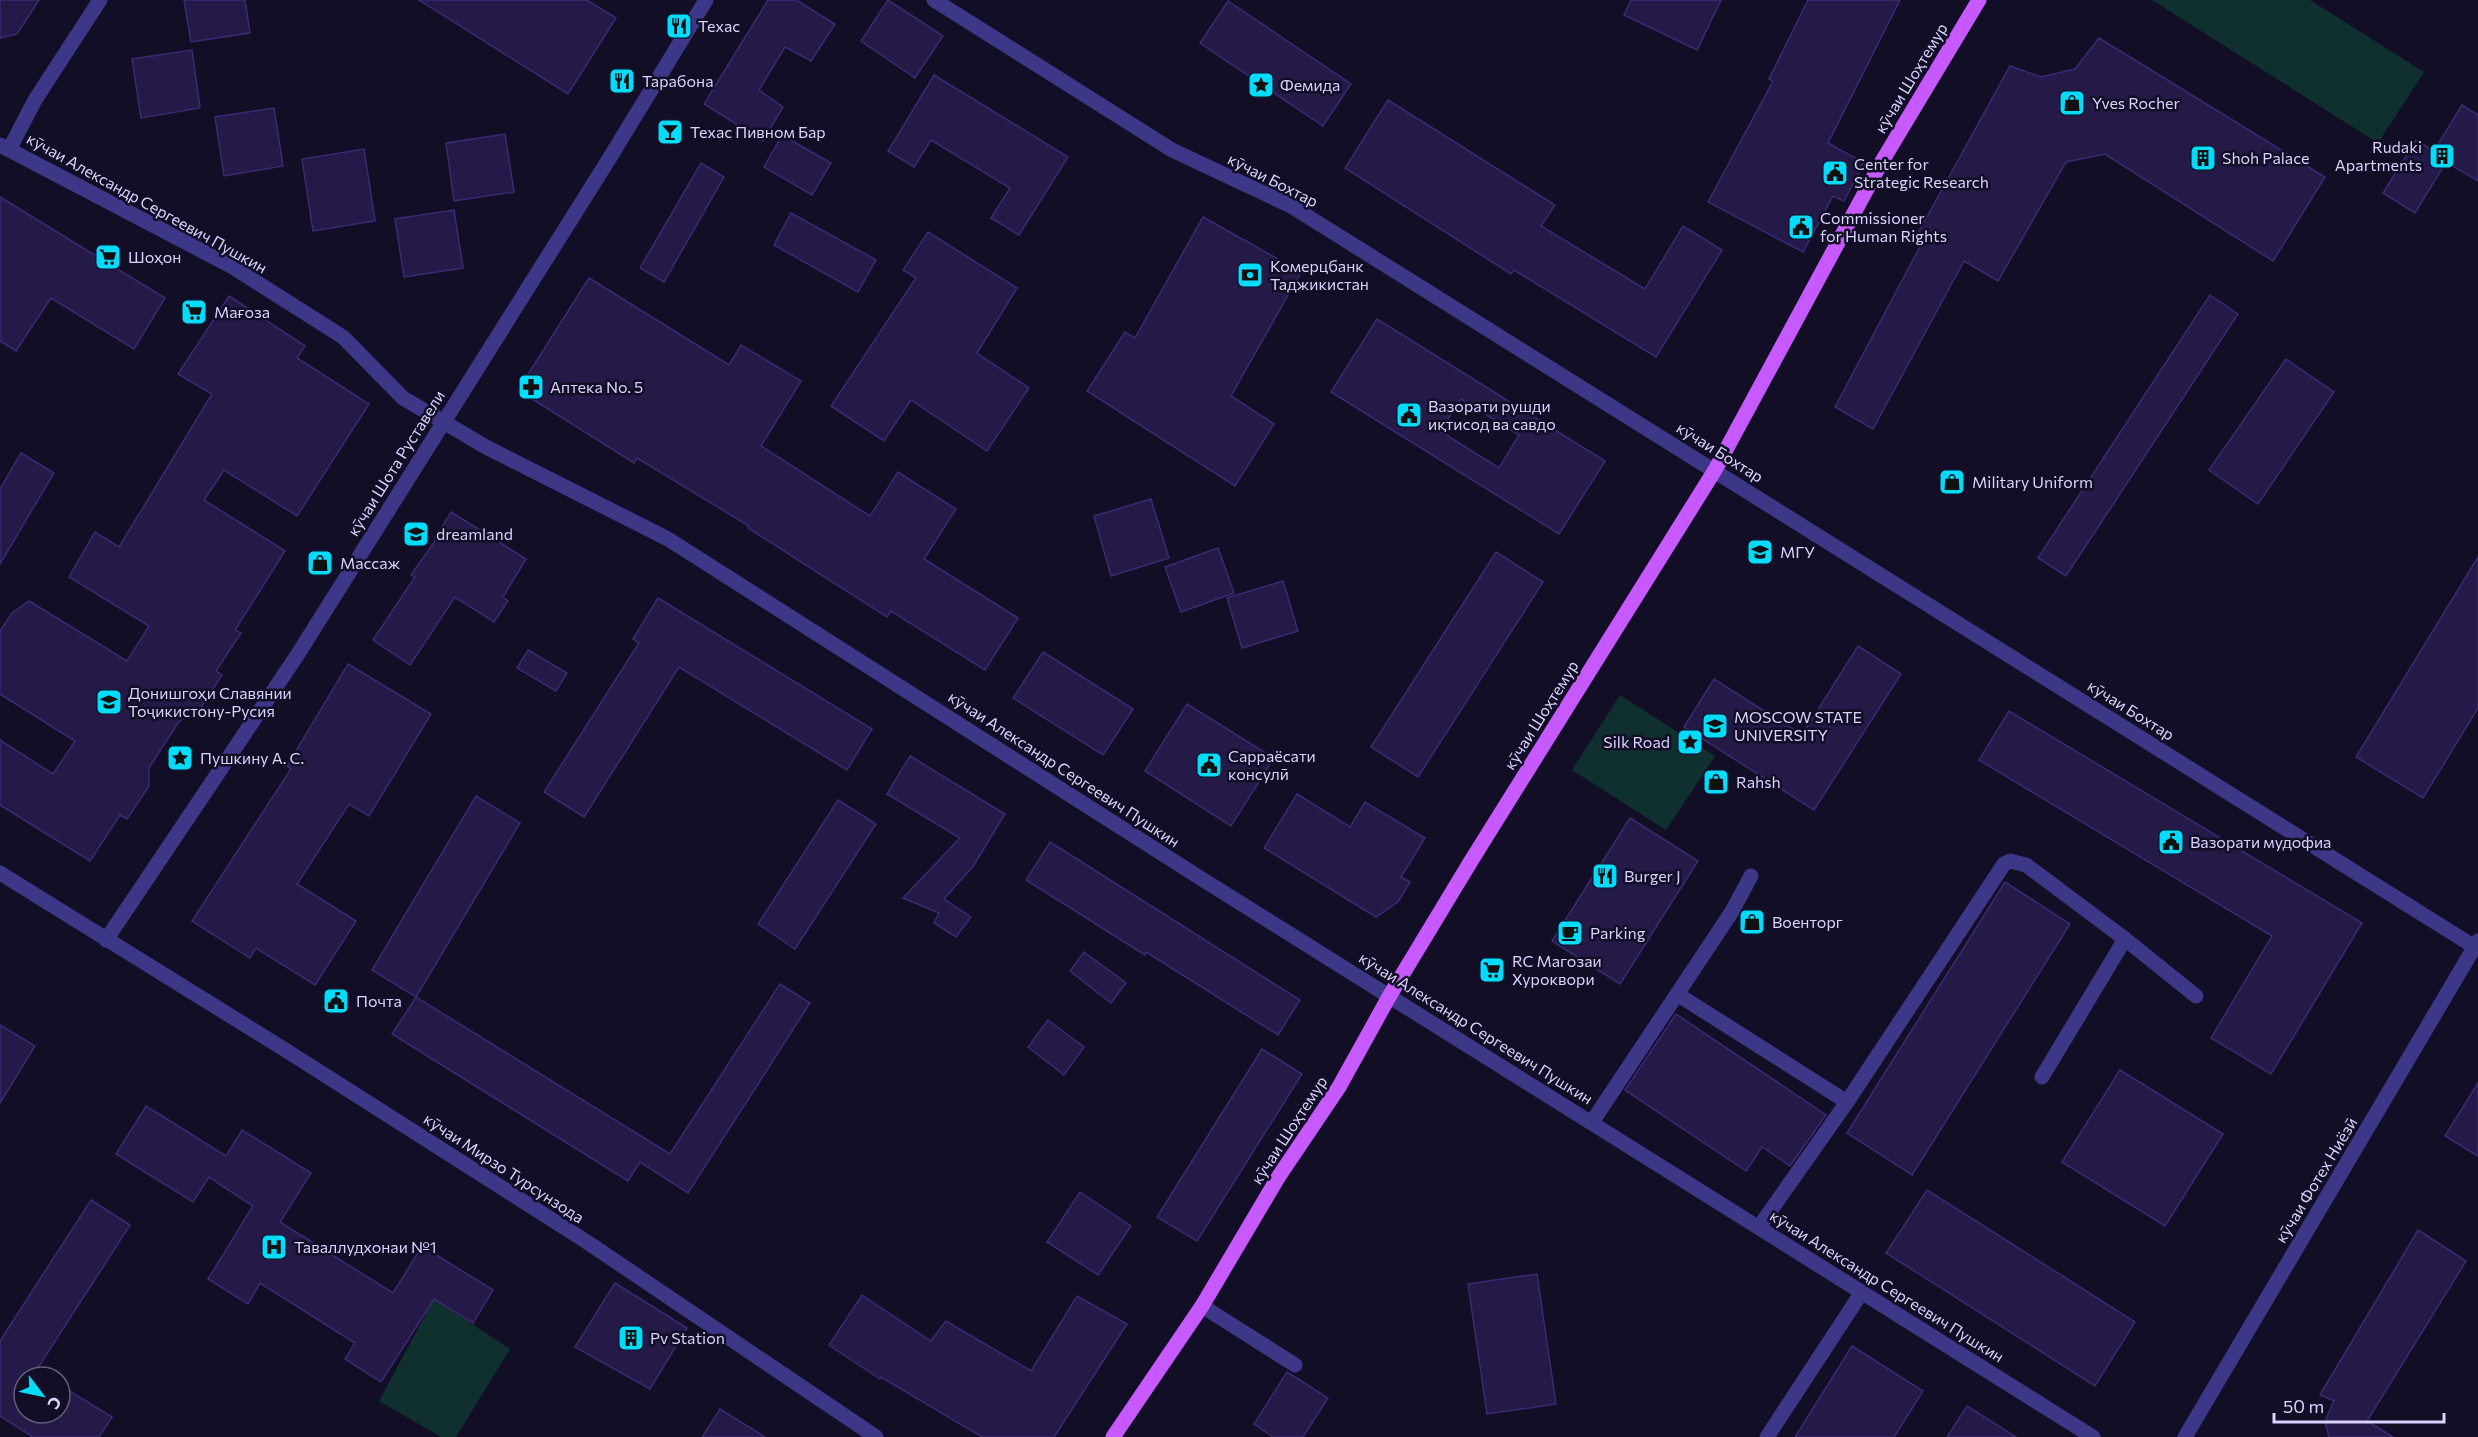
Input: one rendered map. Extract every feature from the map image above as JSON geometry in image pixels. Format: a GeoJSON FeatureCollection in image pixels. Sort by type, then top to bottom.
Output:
{"type":"FeatureCollection","features":[{"type":"Feature","properties":{"kind":"main road","name":"кӯчаи Шоҳтемур"},"geometry":{"type":"LineString","coordinates":[[1113,1437],[1202,1306],[1280,1176],[1339,1087],[1390,995],[1471,861],[1715,470],[1881,163],[1979,0]]}},
{"type":"Feature","properties":{"kind":"street"},"geometry":{"type":"LineString","coordinates":[[5,146],[100,0]]}},
{"type":"Feature","properties":{"kind":"street","name":"кӯчаи Шота Руставели"},"geometry":{"type":"LineString","coordinates":[[106,940],[298,654],[603,169],[706,0]]}},
{"type":"Feature","properties":{"kind":"street","name":"кӯчаи Бохтар"},"geometry":{"type":"LineString","coordinates":[[934,0],[1172,150],[1291,206],[1382,265],[2477,945]]}},
{"type":"Feature","properties":{"kind":"street","name":"кӯчаи Александр Сергеевич Пушкин"},"geometry":{"type":"LineString","coordinates":[[5,146],[241,272],[343,337],[403,398],[486,447],[668,539],[1205,881],[2093,1437]]}},
{"type":"Feature","properties":{"kind":"street"},"geometry":{"type":"LineString","coordinates":[[1759,1227],[1847,1102],[2004,864],[2010,861],[2026,865],[2125,939],[2196,996]]}},
{"type":"Feature","properties":{"kind":"street","name":"кӯчаи Мирзо Турсунзода"},"geometry":{"type":"LineString","coordinates":[[0,873],[586,1242],[876,1437]]}},
{"type":"Feature","properties":{"kind":"street"},"geometry":{"type":"LineString","coordinates":[[1592,1122],[1731,913],[1751,876]]}},
{"type":"Feature","properties":{"kind":"street"},"geometry":{"type":"LineString","coordinates":[[2042,1077],[2125,939]]}},
{"type":"Feature","properties":{"kind":"street","name":"кӯчаи Фотех Ниёзӣ"},"geometry":{"type":"LineString","coordinates":[[2185,1437],[2477,945]]}},
{"type":"Feature","properties":{"kind":"street"},"geometry":{"type":"LineString","coordinates":[[1677,994],[1847,1102]]}},
{"type":"Feature","properties":{"kind":"street"},"geometry":{"type":"LineString","coordinates":[[1767,1437],[1862,1292]]}},
{"type":"Feature","properties":{"kind":"street"},"geometry":{"type":"LineString","coordinates":[[1202,1306],[1295,1365]]}},
{"type":"Feature","properties":{"kind":"green space"},"geometry":{"type":"Polygon","coordinates":[[[2152,0],[2310,0],[2424,72],[2378,143],[2152,0]]]}},
{"type":"Feature","properties":{"kind":"green space"},"geometry":{"type":"Polygon","coordinates":[[[1620,695],[1715,756],[1666,830],[1572,770],[1620,695]]]}},
{"type":"Feature","properties":{"kind":"green space"},"geometry":{"type":"Polygon","coordinates":[[[434,1299],[510,1349],[456,1437],[441,1437],[379,1401],[434,1299]]]}},
{"type":"Feature","properties":{"kind":"building"},"geometry":{"type":"Polygon","coordinates":[[[0,0],[39,0],[17,34],[0,38],[0,0]]]}},
{"type":"Feature","properties":{"kind":"building"},"geometry":{"type":"Polygon","coordinates":[[[184,0],[245,0],[250,33],[191,42],[184,0]]]}},
{"type":"Feature","properties":{"kind":"building"},"geometry":{"type":"Polygon","coordinates":[[[419,0],[587,0],[616,18],[568,94],[419,0]]]}},
{"type":"Feature","properties":{"kind":"building"},"geometry":{"type":"Polygon","coordinates":[[[768,0],[796,0],[835,24],[811,61],[785,47],[759,90],[783,107],[763,141],[704,104],[768,0]]]}},
{"type":"Feature","properties":{"kind":"building"},"geometry":{"type":"Polygon","coordinates":[[[888,0],[943,36],[915,78],[861,41],[888,0]]]}},
{"type":"Feature","properties":{"kind":"building"},"geometry":{"type":"Polygon","coordinates":[[[1631,0],[1721,0],[1697,50],[1624,15],[1631,0]]]}},
{"type":"Feature","properties":{"kind":"building"},"geometry":{"type":"Polygon","coordinates":[[[1808,0],[1900,0],[1828,143],[1864,163],[1844,201],[1833,196],[1803,252],[1708,202],[1773,81],[1769,79],[1808,0]]]}},
{"type":"Feature","properties":{"kind":"building"},"geometry":{"type":"Polygon","coordinates":[[[1228,1],[1351,84],[1323,126],[1200,43],[1228,1]]]}},
{"type":"Feature","properties":{"kind":"building","name":"Shoh Palace"},"geometry":{"type":"Polygon","coordinates":[[[2099,38],[2325,177],[2273,261],[2105,154],[2066,162],[1998,281],[1964,261],[1873,429],[1835,407],[1924,239],[1917,235],[2010,66],[2041,77],[2075,69],[2099,38]]]}},
{"type":"Feature","properties":{"kind":"building"},"geometry":{"type":"Polygon","coordinates":[[[192,50],[200,108],[141,118],[132,59],[192,50]]]}},
{"type":"Feature","properties":{"kind":"building"},"geometry":{"type":"Polygon","coordinates":[[[934,75],[1068,157],[1019,235],[991,218],[1010,188],[931,140],[914,167],[888,151],[934,75]]]}},
{"type":"Feature","properties":{"kind":"building"},"geometry":{"type":"Polygon","coordinates":[[[1388,100],[1555,205],[1541,226],[1645,289],[1683,226],[1722,250],[1656,357],[1514,270],[1511,274],[1345,168],[1388,100]]]}},
{"type":"Feature","properties":{"kind":"building","name":"Rudaki Apartments"},"geometry":{"type":"Polygon","coordinates":[[[2462,105],[2478,115],[2478,181],[2446,162],[2415,213],[2383,193],[2416,140],[2434,151],[2462,105]]]}},
{"type":"Feature","properties":{"kind":"building"},"geometry":{"type":"Polygon","coordinates":[[[274,108],[283,166],[224,176],[215,117],[274,108]]]}},
{"type":"Feature","properties":{"kind":"building"},"geometry":{"type":"Polygon","coordinates":[[[505,134],[514,192],[454,201],[446,143],[505,134]]]}},
{"type":"Feature","properties":{"kind":"building"},"geometry":{"type":"Polygon","coordinates":[[[782,135],[831,163],[812,195],[764,167],[782,135]]]}},
{"type":"Feature","properties":{"kind":"building"},"geometry":{"type":"Polygon","coordinates":[[[364,149],[375,221],[313,231],[302,159],[364,149]]]}},
{"type":"Feature","properties":{"kind":"building"},"geometry":{"type":"Polygon","coordinates":[[[701,163],[724,177],[664,282],[640,268],[701,163]]]}},
{"type":"Feature","properties":{"kind":"building"},"geometry":{"type":"Polygon","coordinates":[[[0,197],[165,298],[134,349],[51,298],[16,351],[0,341],[0,197]]]}},
{"type":"Feature","properties":{"kind":"building"},"geometry":{"type":"Polygon","coordinates":[[[454,210],[463,268],[404,277],[395,219],[454,210]]]}},
{"type":"Feature","properties":{"kind":"building"},"geometry":{"type":"Polygon","coordinates":[[[791,213],[876,260],[858,292],[774,245],[791,213]]]}},
{"type":"Feature","properties":{"kind":"building"},"geometry":{"type":"Polygon","coordinates":[[[1203,217],[1301,272],[1231,396],[1274,424],[1235,486],[1087,391],[1125,332],[1135,338],[1203,217]]]}},
{"type":"Feature","properties":{"kind":"building"},"geometry":{"type":"Polygon","coordinates":[[[928,232],[1017,288],[977,353],[1029,388],[987,451],[911,400],[884,441],[831,406],[916,278],[903,270],[928,232]]]}},
{"type":"Feature","properties":{"kind":"building"},"geometry":{"type":"Polygon","coordinates":[[[589,278],[729,365],[741,345],[801,381],[761,446],[870,516],[898,472],[956,509],[924,559],[1018,618],[985,670],[891,611],[887,617],[748,528],[749,526],[637,458],[634,463],[518,390],[589,278]]]}},
{"type":"Feature","properties":{"kind":"building"},"geometry":{"type":"Polygon","coordinates":[[[2210,295],[2238,314],[2066,576],[2038,558],[2210,295]]]}},
{"type":"Feature","properties":{"kind":"building"},"geometry":{"type":"Polygon","coordinates":[[[229,296],[305,346],[297,358],[369,404],[297,516],[224,470],[204,500],[285,551],[235,630],[241,633],[216,671],[222,675],[198,712],[194,710],[178,723],[149,768],[149,786],[127,819],[120,815],[90,861],[0,805],[0,740],[53,774],[75,741],[0,694],[0,631],[12,613],[29,601],[127,661],[149,626],[69,577],[95,532],[119,547],[212,394],[178,374],[229,296]]]}},
{"type":"Feature","properties":{"kind":"building","name":"Вазорати рушди иқтисод ва савдо"},"geometry":{"type":"Polygon","coordinates":[[[1377,319],[1605,461],[1559,534],[1331,392],[1377,319]],[[1461,399],[1440,431],[1499,468],[1519,435],[1461,399]]]}},
{"type":"Feature","properties":{"kind":"building"},"geometry":{"type":"Polygon","coordinates":[[[2286,359],[2334,392],[2258,504],[2209,470],[2286,359]]]}},
{"type":"Feature","properties":{"kind":"building"},"geometry":{"type":"Polygon","coordinates":[[[21,453],[54,473],[0,564],[0,489],[21,453]]]}},
{"type":"Feature","properties":{"kind":"building"},"geometry":{"type":"Polygon","coordinates":[[[1151,499],[1169,558],[1111,576],[1094,516],[1151,499]]]}},
{"type":"Feature","properties":{"kind":"building"},"geometry":{"type":"Polygon","coordinates":[[[451,512],[526,559],[503,597],[508,601],[494,622],[455,597],[410,665],[373,640],[415,577],[411,575],[437,538],[435,538],[451,512]]]}},
{"type":"Feature","properties":{"kind":"building"},"geometry":{"type":"Polygon","coordinates":[[[1218,548],[1234,593],[1181,612],[1165,567],[1218,548]]]}},
{"type":"Feature","properties":{"kind":"building"},"geometry":{"type":"Polygon","coordinates":[[[1496,552],[1543,582],[1418,777],[1371,747],[1496,552]]]}},
{"type":"Feature","properties":{"kind":"building"},"geometry":{"type":"Polygon","coordinates":[[[2478,557],[2478,708],[2423,798],[2356,757],[2478,557]]]}},
{"type":"Feature","properties":{"kind":"building"},"geometry":{"type":"Polygon","coordinates":[[[1283,581],[1298,631],[1242,648],[1227,598],[1283,581]]]}},
{"type":"Feature","properties":{"kind":"building"},"geometry":{"type":"Polygon","coordinates":[[[658,598],[872,729],[847,770],[679,667],[584,817],[544,792],[639,643],[633,639],[658,598]]]}},
{"type":"Feature","properties":{"kind":"building"},"geometry":{"type":"Polygon","coordinates":[[[1858,646],[1901,674],[1814,810],[1684,727],[1714,679],[1802,735],[1858,646]]]}},
{"type":"Feature","properties":{"kind":"building"},"geometry":{"type":"Polygon","coordinates":[[[528,650],[567,673],[556,691],[517,668],[528,650]]]}},
{"type":"Feature","properties":{"kind":"building"},"geometry":{"type":"Polygon","coordinates":[[[1043,652],[1133,709],[1103,755],[1013,698],[1043,652]]]}},
{"type":"Feature","properties":{"kind":"building"},"geometry":{"type":"Polygon","coordinates":[[[348,664],[431,714],[369,816],[349,804],[297,884],[356,921],[315,985],[256,948],[250,958],[192,921],[291,769],[287,766],[348,664]]]}},
{"type":"Feature","properties":{"kind":"building","name":"Сарраёсати консулӣ"},"geometry":{"type":"Polygon","coordinates":[[[1187,704],[1274,758],[1231,826],[1145,771],[1187,704]]]}},
{"type":"Feature","properties":{"kind":"building","name":"Вазорати мудофиа"},"geometry":{"type":"Polygon","coordinates":[[[2009,711],[2362,923],[2271,1074],[2211,1038],[2272,936],[1979,760],[2009,711]]]}},
{"type":"Feature","properties":{"kind":"building"},"geometry":{"type":"Polygon","coordinates":[[[910,756],[1005,814],[974,865],[944,899],[971,917],[956,937],[934,923],[939,913],[903,898],[960,838],[887,794],[910,756]]]}},
{"type":"Feature","properties":{"kind":"building"},"geometry":{"type":"Polygon","coordinates":[[[1297,794],[1350,827],[1365,802],[1425,838],[1401,877],[1410,882],[1398,902],[1376,917],[1264,848],[1297,794]]]}},
{"type":"Feature","properties":{"kind":"building"},"geometry":{"type":"Polygon","coordinates":[[[476,796],[520,823],[416,997],[372,970],[476,796]]]}},
{"type":"Feature","properties":{"kind":"building"},"geometry":{"type":"Polygon","coordinates":[[[838,800],[876,824],[795,949],[758,924],[838,800]]]}},
{"type":"Feature","properties":{"kind":"building"},"geometry":{"type":"Polygon","coordinates":[[[1630,818],[1698,861],[1620,984],[1552,941],[1630,818]]]}},
{"type":"Feature","properties":{"kind":"building"},"geometry":{"type":"Polygon","coordinates":[[[1050,842],[1300,1000],[1278,1035],[1026,880],[1050,842]]]}},
{"type":"Feature","properties":{"kind":"building"},"geometry":{"type":"Polygon","coordinates":[[[2005,882],[2070,924],[1912,1175],[1847,1133],[2005,882]]]}},
{"type":"Feature","properties":{"kind":"building"},"geometry":{"type":"Polygon","coordinates":[[[1084,952],[1126,983],[1111,1003],[1070,971],[1084,952]]]}},
{"type":"Feature","properties":{"kind":"building"},"geometry":{"type":"Polygon","coordinates":[[[780,984],[810,1003],[688,1193],[640,1162],[628,1181],[392,1034],[416,997],[670,1154],[780,984]]]}},
{"type":"Feature","properties":{"kind":"building"},"geometry":{"type":"Polygon","coordinates":[[[1676,1014],[1826,1115],[1790,1166],[1762,1147],[1746,1171],[1625,1090],[1676,1014]]]}},
{"type":"Feature","properties":{"kind":"building"},"geometry":{"type":"Polygon","coordinates":[[[1048,1020],[1084,1047],[1064,1075],[1028,1047],[1048,1020]]]}},
{"type":"Feature","properties":{"kind":"building"},"geometry":{"type":"Polygon","coordinates":[[[0,1025],[35,1046],[0,1103],[0,1025]]]}},
{"type":"Feature","properties":{"kind":"building"},"geometry":{"type":"Polygon","coordinates":[[[1262,1049],[1302,1074],[1197,1241],[1157,1217],[1262,1049]]]}},
{"type":"Feature","properties":{"kind":"building"},"geometry":{"type":"Polygon","coordinates":[[[2120,1070],[2223,1134],[2165,1226],[2062,1162],[2120,1070]]]}},
{"type":"Feature","properties":{"kind":"building"},"geometry":{"type":"Polygon","coordinates":[[[2478,1083],[2478,1156],[2445,1136],[2478,1083]]]}},
{"type":"Feature","properties":{"kind":"building"},"geometry":{"type":"Polygon","coordinates":[[[146,1106],[226,1156],[242,1130],[311,1173],[280,1222],[393,1293],[422,1246],[493,1290],[473,1323],[434,1299],[381,1382],[345,1359],[355,1343],[260,1283],[248,1304],[208,1279],[253,1206],[209,1177],[193,1202],[116,1154],[146,1106]]]}},
{"type":"Feature","properties":{"kind":"building"},"geometry":{"type":"Polygon","coordinates":[[[1927,1190],[2135,1322],[2095,1386],[1886,1253],[1927,1190]]]}},
{"type":"Feature","properties":{"kind":"building"},"geometry":{"type":"Polygon","coordinates":[[[1080,1192],[1131,1226],[1098,1275],[1047,1242],[1080,1192]]]}},
{"type":"Feature","properties":{"kind":"building"},"geometry":{"type":"Polygon","coordinates":[[[91,1200],[130,1225],[40,1365],[12,1365],[12,1424],[0,1416],[0,1341],[91,1200]]]}},
{"type":"Feature","properties":{"kind":"building"},"geometry":{"type":"Polygon","coordinates":[[[2418,1230],[2466,1261],[2367,1421],[2393,1437],[2329,1437],[2325,1421],[2334,1401],[2320,1395],[2418,1230]]]}},
{"type":"Feature","properties":{"kind":"building"},"geometry":{"type":"Polygon","coordinates":[[[1537,1274],[1556,1404],[1487,1414],[1468,1284],[1537,1274]]]}},
{"type":"Feature","properties":{"kind":"building","name":"Pv Station"},"geometry":{"type":"Polygon","coordinates":[[[615,1283],[687,1328],[650,1389],[575,1347],[615,1283]]]}},
{"type":"Feature","properties":{"kind":"building"},"geometry":{"type":"Polygon","coordinates":[[[862,1295],[931,1341],[946,1321],[1031,1371],[1077,1296],[1127,1324],[1054,1437],[982,1437],[881,1377],[880,1379],[829,1345],[862,1295]]]}},
{"type":"Feature","properties":{"kind":"building"},"geometry":{"type":"Polygon","coordinates":[[[1852,1346],[1923,1391],[1894,1437],[1795,1437],[1852,1346]]]}},
{"type":"Feature","properties":{"kind":"building"},"geometry":{"type":"Polygon","coordinates":[[[1287,1372],[1328,1398],[1303,1437],[1273,1437],[1254,1424],[1287,1372]]]}},
{"type":"Feature","properties":{"kind":"building"},"geometry":{"type":"Polygon","coordinates":[[[72,1392],[112,1417],[99,1437],[33,1437],[14,1425],[72,1425],[72,1392]]]}},
{"type":"Feature","properties":{"kind":"building"},"geometry":{"type":"Polygon","coordinates":[[[1967,1406],[2016,1437],[1947,1437],[1967,1406]]]}},
{"type":"Feature","properties":{"kind":"building"},"geometry":{"type":"Polygon","coordinates":[[[720,1409],[765,1437],[702,1437],[720,1409]]]}},
{"type":"Feature","properties":{"kind":"place","name":"Техас"},"geometry":{"type":"Point","coordinates":[679,26]}},
{"type":"Feature","properties":{"kind":"place","name":"Тарабона"},"geometry":{"type":"Point","coordinates":[622,81]}},
{"type":"Feature","properties":{"kind":"place","name":"Фемида"},"geometry":{"type":"Point","coordinates":[1261,85]}},
{"type":"Feature","properties":{"kind":"place","name":"Yves Rocher"},"geometry":{"type":"Point","coordinates":[2072,103]}},
{"type":"Feature","properties":{"kind":"place","name":"Техас Пивном Бар"},"geometry":{"type":"Point","coordinates":[670,132]}},
{"type":"Feature","properties":{"kind":"place","name":"Rudaki Apartments"},"geometry":{"type":"Point","coordinates":[2442,156]}},
{"type":"Feature","properties":{"kind":"place","name":"Shoh Palace"},"geometry":{"type":"Point","coordinates":[2203,158]}},
{"type":"Feature","properties":{"kind":"place","name":"Center for Strategic Research"},"geometry":{"type":"Point","coordinates":[1835,173]}},
{"type":"Feature","properties":{"kind":"place","name":"Commissioner for Human Rights"},"geometry":{"type":"Point","coordinates":[1801,227]}},
{"type":"Feature","properties":{"kind":"place","name":"Шоҳон"},"geometry":{"type":"Point","coordinates":[108,257]}},
{"type":"Feature","properties":{"kind":"place","name":"Комерцбанк Таджикистан"},"geometry":{"type":"Point","coordinates":[1250,275]}},
{"type":"Feature","properties":{"kind":"place","name":"Мағоза"},"geometry":{"type":"Point","coordinates":[194,312]}},
{"type":"Feature","properties":{"kind":"place","name":"Аптека No. 5"},"geometry":{"type":"Point","coordinates":[531,387]}},
{"type":"Feature","properties":{"kind":"place","name":"Вазорати рушди иқтисод ва савдо"},"geometry":{"type":"Point","coordinates":[1409,415]}},
{"type":"Feature","properties":{"kind":"place","name":"Military Uniform"},"geometry":{"type":"Point","coordinates":[1952,482]}},
{"type":"Feature","properties":{"kind":"place","name":"dreamland"},"geometry":{"type":"Point","coordinates":[416,534]}},
{"type":"Feature","properties":{"kind":"place","name":"МГУ"},"geometry":{"type":"Point","coordinates":[1760,552]}},
{"type":"Feature","properties":{"kind":"place","name":"Массаж"},"geometry":{"type":"Point","coordinates":[320,563]}},
{"type":"Feature","properties":{"kind":"place","name":"Донишгоҳи Славянии Тоҷикистону-Русия"},"geometry":{"type":"Point","coordinates":[109,702]}},
{"type":"Feature","properties":{"kind":"place","name":"MOSCOW STATE UNIVERSITY"},"geometry":{"type":"Point","coordinates":[1715,726]}},
{"type":"Feature","properties":{"kind":"place","name":"Silk Road"},"geometry":{"type":"Point","coordinates":[1690,742]}},
{"type":"Feature","properties":{"kind":"place","name":"Пушкину А. С."},"geometry":{"type":"Point","coordinates":[180,758]}},
{"type":"Feature","properties":{"kind":"place","name":"Сарраёсати консулӣ"},"geometry":{"type":"Point","coordinates":[1209,765]}},
{"type":"Feature","properties":{"kind":"place","name":"Rahsh"},"geometry":{"type":"Point","coordinates":[1716,782]}},
{"type":"Feature","properties":{"kind":"place","name":"Вазорати мудофиа"},"geometry":{"type":"Point","coordinates":[2171,842]}},
{"type":"Feature","properties":{"kind":"place","name":"Burger J"},"geometry":{"type":"Point","coordinates":[1605,876]}},
{"type":"Feature","properties":{"kind":"place","name":"Военторг"},"geometry":{"type":"Point","coordinates":[1752,922]}},
{"type":"Feature","properties":{"kind":"place","name":"Parking"},"geometry":{"type":"Point","coordinates":[1570,933]}},
{"type":"Feature","properties":{"kind":"place","name":"RC Магозаи Хуроквори"},"geometry":{"type":"Point","coordinates":[1492,970]}},
{"type":"Feature","properties":{"kind":"place","name":"Почта"},"geometry":{"type":"Point","coordinates":[336,1001]}},
{"type":"Feature","properties":{"kind":"place","name":"Таваллудхонаи №1"},"geometry":{"type":"Point","coordinates":[274,1247]}},
{"type":"Feature","properties":{"kind":"place","name":"Pv Station"},"geometry":{"type":"Point","coordinates":[631,1338]}}]}
